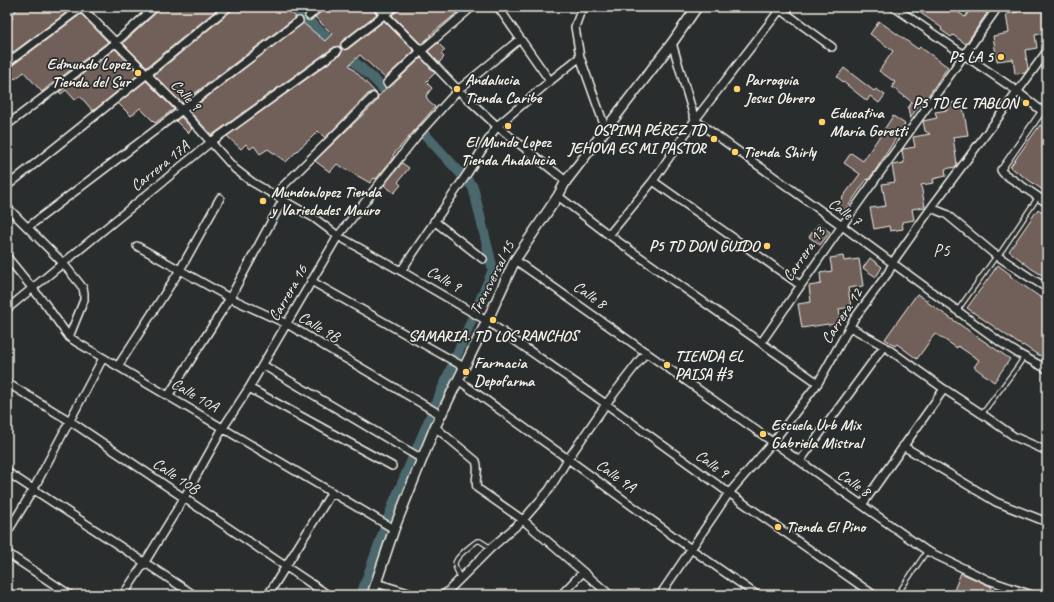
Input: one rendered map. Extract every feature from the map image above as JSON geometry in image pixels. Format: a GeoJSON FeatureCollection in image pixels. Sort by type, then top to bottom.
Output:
{"type":"FeatureCollection","features":[{"type":"Feature","properties":{"kind":"street"},"geometry":{"type":"LineString","coordinates":[[7,63],[81,7]]}},
{"type":"Feature","properties":{"kind":"street","name":"Calle 9"},"geometry":{"type":"LineString","coordinates":[[81,7],[182,110],[235,169],[252,182],[314,218],[338,236],[484,319],[874,595]]}},
{"type":"Feature","properties":{"kind":"street"},"geometry":{"type":"LineString","coordinates":[[7,125],[116,43],[155,7]]}},
{"type":"Feature","properties":{"kind":"street"},"geometry":{"type":"LineString","coordinates":[[7,186],[228,7]]}},
{"type":"Feature","properties":{"kind":"street"},"geometry":{"type":"LineString","coordinates":[[309,16],[319,7]]}},
{"type":"Feature","properties":{"kind":"street"},"geometry":{"type":"LineString","coordinates":[[377,7],[458,90],[498,126],[566,181]]}},
{"type":"Feature","properties":{"kind":"street"},"geometry":{"type":"LineString","coordinates":[[345,45],[394,7]]}},
{"type":"Feature","properties":{"kind":"street"},"geometry":{"type":"LineString","coordinates":[[387,83],[472,7]]}},
{"type":"Feature","properties":{"kind":"street"},"geometry":{"type":"LineString","coordinates":[[498,7],[550,81]]}},
{"type":"Feature","properties":{"kind":"street"},"geometry":{"type":"LineString","coordinates":[[585,7],[580,13],[575,27],[580,57],[606,130]]}},
{"type":"Feature","properties":{"kind":"street","name":"Transversal 15"},"geometry":{"type":"LineString","coordinates":[[372,595],[416,456],[436,427],[436,412],[458,380],[461,365],[515,260],[558,196],[566,181],[672,43],[697,7]]}},
{"type":"Feature","properties":{"kind":"street"},"geometry":{"type":"LineString","coordinates":[[894,7],[1018,92],[1044,113],[1001,170],[1003,173],[1047,203]]}},
{"type":"Feature","properties":{"kind":"street","name":"Carrera 13"},"geometry":{"type":"LineString","coordinates":[[760,343],[998,7]]}},
{"type":"Feature","properties":{"kind":"street"},"geometry":{"type":"LineString","coordinates":[[609,235],[653,181],[695,120],[781,8],[832,47]]}},
{"type":"Feature","properties":{"kind":"street"},"geometry":{"type":"LineString","coordinates":[[28,227],[299,20]]}},
{"type":"Feature","properties":{"kind":"street","name":"Carrera 16"},"geometry":{"type":"LineString","coordinates":[[123,595],[184,498],[338,236],[425,126],[458,90],[520,39]]}},
{"type":"Feature","properties":{"kind":"street"},"geometry":{"type":"LineString","coordinates":[[672,43],[695,120]]}},
{"type":"Feature","properties":{"kind":"street","name":"Carrera 17A"},"geometry":{"type":"LineString","coordinates":[[7,309],[211,142],[337,51]]}},
{"type":"Feature","properties":{"kind":"street","name":"Carrera 12"},"geometry":{"type":"LineString","coordinates":[[660,595],[729,493],[773,442],[818,383],[854,320],[888,273],[932,207],[1047,51]]}},
{"type":"Feature","properties":{"kind":"street"},"geometry":{"type":"LineString","coordinates":[[401,271],[434,221],[468,174],[498,126],[580,57]]}},
{"type":"Feature","properties":{"kind":"street"},"geometry":{"type":"LineString","coordinates":[[274,195],[373,97]]}},
{"type":"Feature","properties":{"kind":"street","name":"Calle 7"},"geometry":{"type":"LineString","coordinates":[[695,120],[1000,342],[1047,369]]}},
{"type":"Feature","properties":{"kind":"street"},"geometry":{"type":"LineString","coordinates":[[653,181],[800,285]]}},
{"type":"Feature","properties":{"kind":"street"},"geometry":{"type":"LineString","coordinates":[[558,196],[609,235],[818,383]]}},
{"type":"Feature","properties":{"kind":"street"},"geometry":{"type":"LineString","coordinates":[[118,366],[180,270],[220,198]]}},
{"type":"Feature","properties":{"kind":"street"},"geometry":{"type":"LineString","coordinates":[[168,396],[230,298],[283,200]]}},
{"type":"Feature","properties":{"kind":"street"},"geometry":{"type":"LineString","coordinates":[[7,207],[63,263],[83,288],[84,300],[69,337]]}},
{"type":"Feature","properties":{"kind":"street"},"geometry":{"type":"LineString","coordinates":[[932,207],[946,214],[997,255],[1029,278],[1047,288]]}},
{"type":"Feature","properties":{"kind":"street"},"geometry":{"type":"LineString","coordinates":[[434,221],[483,259]]}},
{"type":"Feature","properties":{"kind":"street","name":"Calle 9B"},"geometry":{"type":"LineString","coordinates":[[137,246],[230,298],[287,324],[436,412]]}},
{"type":"Feature","properties":{"kind":"street","name":"Calle 10A"},"geometry":{"type":"LineString","coordinates":[[7,257],[46,305],[69,337],[392,528]]}},
{"type":"Feature","properties":{"kind":"street","name":"Calle 8"},"geometry":{"type":"LineString","coordinates":[[515,260],[927,551],[988,580],[1032,595]]}},
{"type":"Feature","properties":{"kind":"street"},"geometry":{"type":"LineString","coordinates":[[311,281],[461,365]]}},
{"type":"Feature","properties":{"kind":"street"},"geometry":{"type":"LineString","coordinates":[[850,327],[884,346],[944,389],[1016,437],[1047,451]]}},
{"type":"Feature","properties":{"kind":"street"},"geometry":{"type":"LineString","coordinates":[[800,461],[884,346]]}},
{"type":"Feature","properties":{"kind":"street"},"geometry":{"type":"LineString","coordinates":[[444,595],[491,548],[523,520],[549,490],[568,459],[606,404],[646,352]]}},
{"type":"Feature","properties":{"kind":"street"},"geometry":{"type":"LineString","coordinates":[[7,533],[33,490],[103,358]]}},
{"type":"Feature","properties":{"kind":"street"},"geometry":{"type":"LineString","coordinates":[[263,365],[416,456]]}},
{"type":"Feature","properties":{"kind":"street","name":"Calle 9A"},"geometry":{"type":"LineString","coordinates":[[458,380],[757,595]]}},
{"type":"Feature","properties":{"kind":"street","name":"Calle 10B"},"geometry":{"type":"LineString","coordinates":[[7,383],[70,421],[328,595]]}},
{"type":"Feature","properties":{"kind":"street"},"geometry":{"type":"LineString","coordinates":[[249,388],[392,466]]}},
{"type":"Feature","properties":{"kind":"street"},"geometry":{"type":"LineString","coordinates":[[862,505],[944,389]]}},
{"type":"Feature","properties":{"kind":"street"},"geometry":{"type":"LineString","coordinates":[[436,427],[476,461],[478,466],[477,488],[523,520],[610,595]]}},
{"type":"Feature","properties":{"kind":"street"},"geometry":{"type":"LineString","coordinates":[[903,446],[996,502],[1047,522]]}},
{"type":"Feature","properties":{"kind":"street"},"geometry":{"type":"LineString","coordinates":[[7,472],[194,595]]}},
{"type":"Feature","properties":{"kind":"street"},"geometry":{"type":"LineString","coordinates":[[268,595],[332,492]]}},
{"type":"Feature","properties":{"kind":"street"},"geometry":{"type":"LineString","coordinates":[[7,553],[70,595]]}},
{"type":"Feature","properties":{"kind":"street"},"geometry":{"type":"LineString","coordinates":[[561,595],[583,572]]}},
{"type":"Feature","properties":{"kind":"street"},"geometry":{"type":"LineString","coordinates":[[376,583],[415,595]]}},
{"type":"Feature","properties":{"kind":"street"},"geometry":{"type":"LineString","coordinates":[[744,595],[747,588]]}},
{"type":"Feature","properties":{"kind":"lane"},"geometry":{"type":"LineString","coordinates":[[957,311],[997,255],[1001,252],[1038,196]]}},
{"type":"Feature","properties":{"kind":"lane"},"geometry":{"type":"LineString","coordinates":[[982,414],[1024,357]]}},
{"type":"Feature","properties":{"kind":"lane"},"geometry":{"type":"LineString","coordinates":[[460,579],[455,564],[456,560],[477,541],[480,541],[491,548]]}},
{"type":"Feature","properties":{"kind":"lane"},"geometry":{"type":"LineString","coordinates":[[897,595],[927,551]]}},
{"type":"Feature","properties":{"kind":"building"},"geometry":{"type":"Polygon","coordinates":[[[12,7],[74,7],[8,56],[7,24],[13,18],[11,16],[16,11],[12,7]]]}},
{"type":"Feature","properties":{"kind":"building"},"geometry":{"type":"Polygon","coordinates":[[[160,7],[220,7],[147,67],[123,43],[158,11],[160,7]]]}},
{"type":"Feature","properties":{"kind":"building"},"geometry":{"type":"Polygon","coordinates":[[[233,7],[284,7],[296,17],[182,103],[154,75],[231,11],[233,7]]]}},
{"type":"Feature","properties":{"kind":"building"},"geometry":{"type":"Polygon","coordinates":[[[324,7],[370,7],[377,14],[342,41],[340,45],[345,50],[384,21],[414,51],[385,78],[360,55],[349,65],[379,96],[386,88],[390,87],[421,58],[435,73],[426,82],[432,88],[426,96],[429,102],[435,107],[393,155],[394,157],[376,179],[374,178],[370,183],[337,164],[330,172],[315,161],[377,101],[378,96],[375,92],[369,93],[325,138],[318,131],[286,162],[268,149],[260,154],[254,146],[250,149],[246,144],[241,149],[227,136],[340,55],[342,50],[339,46],[334,47],[212,135],[189,111],[303,23],[325,41],[332,34],[315,17],[323,10],[324,7]]]}},
{"type":"Feature","properties":{"kind":"building"},"geometry":{"type":"Polygon","coordinates":[[[400,7],[464,7],[421,44],[392,15],[400,7]]]}},
{"type":"Feature","properties":{"kind":"building"},"geometry":{"type":"Polygon","coordinates":[[[912,7],[951,7],[965,17],[972,7],[991,7],[966,44],[953,35],[951,37],[941,30],[942,28],[912,7]]]}},
{"type":"Feature","properties":{"kind":"building"},"geometry":{"type":"Polygon","coordinates":[[[1017,7],[1047,7],[1047,33],[1035,35],[1037,48],[1025,50],[1028,69],[1025,73],[1015,74],[1013,59],[997,61],[993,36],[1009,33],[1006,14],[1018,12],[1017,7]]]}},
{"type":"Feature","properties":{"kind":"building"},"geometry":{"type":"Polygon","coordinates":[[[81,14],[108,42],[42,92],[24,72],[15,79],[7,71],[7,68],[81,14]]]}},
{"type":"Feature","properties":{"kind":"building"},"geometry":{"type":"Polygon","coordinates":[[[879,21],[918,49],[920,47],[948,67],[921,106],[920,103],[910,119],[908,108],[912,102],[892,87],[895,82],[879,71],[893,51],[870,34],[879,21]]]}},
{"type":"Feature","properties":{"kind":"building"},"geometry":{"type":"Polygon","coordinates":[[[438,43],[445,50],[441,54],[444,57],[439,63],[428,51],[438,43]]]}},
{"type":"Feature","properties":{"kind":"building"},"geometry":{"type":"Polygon","coordinates":[[[115,49],[139,74],[93,111],[80,96],[75,100],[66,90],[61,94],[59,92],[115,49]]]}},
{"type":"Feature","properties":{"kind":"building"},"geometry":{"type":"Polygon","coordinates":[[[844,68],[874,91],[876,89],[885,95],[879,103],[870,96],[867,101],[837,77],[844,68]]]}},
{"type":"Feature","properties":{"kind":"building"},"geometry":{"type":"Polygon","coordinates":[[[146,81],[174,109],[155,123],[140,108],[131,116],[118,103],[146,81]]]}},
{"type":"Feature","properties":{"kind":"building"},"geometry":{"type":"Polygon","coordinates":[[[962,101],[968,135],[953,137],[957,164],[955,167],[945,169],[946,176],[933,179],[934,183],[921,185],[925,207],[912,209],[914,220],[902,222],[903,229],[890,231],[889,226],[874,229],[870,208],[886,206],[882,184],[895,182],[892,165],[904,163],[902,150],[915,147],[913,137],[930,134],[925,131],[923,121],[937,118],[935,112],[948,110],[947,104],[962,101]]]}},
{"type":"Feature","properties":{"kind":"building"},"geometry":{"type":"Polygon","coordinates":[[[893,116],[905,124],[877,168],[868,180],[867,179],[842,215],[834,209],[860,174],[844,163],[851,153],[863,161],[893,116]]]}},
{"type":"Feature","properties":{"kind":"building"},"geometry":{"type":"Polygon","coordinates":[[[181,117],[192,129],[188,133],[176,121],[181,117]]]}},
{"type":"Feature","properties":{"kind":"building"},"geometry":{"type":"Polygon","coordinates":[[[1040,125],[1047,130],[1047,193],[1010,167],[1040,125]]]}},
{"type":"Feature","properties":{"kind":"building"},"geometry":{"type":"Polygon","coordinates":[[[402,163],[409,168],[398,182],[401,185],[394,193],[384,185],[402,163]]]}},
{"type":"Feature","properties":{"kind":"building"},"geometry":{"type":"Polygon","coordinates":[[[1038,209],[1047,215],[1047,278],[1032,269],[1009,251],[1038,209]]]}},
{"type":"Feature","properties":{"kind":"building"},"geometry":{"type":"Polygon","coordinates":[[[818,224],[830,232],[820,245],[809,237],[818,224]]]}},
{"type":"Feature","properties":{"kind":"building"},"geometry":{"type":"Polygon","coordinates":[[[843,256],[844,261],[859,259],[863,286],[848,288],[851,307],[839,309],[841,323],[802,328],[798,304],[811,302],[809,286],[821,284],[820,273],[832,271],[830,258],[843,256]]]}},
{"type":"Feature","properties":{"kind":"building"},"geometry":{"type":"Polygon","coordinates":[[[870,258],[882,267],[876,277],[863,268],[870,258]]]}},
{"type":"Feature","properties":{"kind":"building"},"geometry":{"type":"Polygon","coordinates":[[[998,265],[1011,275],[1010,276],[1047,302],[1047,359],[1023,345],[1022,346],[967,308],[998,265]]]}},
{"type":"Feature","properties":{"kind":"building"},"geometry":{"type":"Polygon","coordinates":[[[917,294],[1010,359],[994,382],[974,367],[979,360],[936,334],[917,359],[897,344],[895,346],[885,339],[917,294]]]}},
{"type":"Feature","properties":{"kind":"building"},"geometry":{"type":"Polygon","coordinates":[[[961,573],[992,587],[989,595],[952,595],[961,573]]]}},
{"type":"Feature","properties":{"kind":"waterway"},"geometry":{"type":"LineString","coordinates":[[293,7],[377,82],[393,100]]}},
{"type":"Feature","properties":{"kind":"waterway"},"geometry":{"type":"LineString","coordinates":[[361,595],[394,502],[493,270],[473,187],[408,116]]}},
{"type":"Feature","properties":{"kind":"place","name":"P5 LA 5"},"geometry":{"type":"Point","coordinates":[1001,57]}},
{"type":"Feature","properties":{"kind":"place","name":"Edmundo Lopez Tienda del Sur"},"geometry":{"type":"Point","coordinates":[138,73]}},
{"type":"Feature","properties":{"kind":"place","name":"Andalucia Tienda Caribe"},"geometry":{"type":"Point","coordinates":[457,89]}},
{"type":"Feature","properties":{"kind":"place","name":"Parroquia Jesus Obrero"},"geometry":{"type":"Point","coordinates":[737,89]}},
{"type":"Feature","properties":{"kind":"place","name":"P5 TD EL TABLON"},"geometry":{"type":"Point","coordinates":[1026,103]}},
{"type":"Feature","properties":{"kind":"place","name":"Educativa María Goretti"},"geometry":{"type":"Point","coordinates":[822,122]}},
{"type":"Feature","properties":{"kind":"place","name":"El Mundo Lopez Tienda Andalucia"},"geometry":{"type":"Point","coordinates":[508,126]}},
{"type":"Feature","properties":{"kind":"place","name":"OSPINA PÉREZ TD JEHOVA ES MI PASTOR"},"geometry":{"type":"Point","coordinates":[714,139]}},
{"type":"Feature","properties":{"kind":"place","name":"Tienda Shirly"},"geometry":{"type":"Point","coordinates":[735,152]}},
{"type":"Feature","properties":{"kind":"place","name":"Mundonlopez Tienda y Variedades Mauro"},"geometry":{"type":"Point","coordinates":[263,201]}},
{"type":"Feature","properties":{"kind":"place","name":"P5 TD DON GUIDO"},"geometry":{"type":"Point","coordinates":[767,246]}},
{"type":"Feature","properties":{"kind":"place","name":"SAMARIA. TD LOS RANCHOS"},"geometry":{"type":"Point","coordinates":[493,320]}},
{"type":"Feature","properties":{"kind":"place","name":"TIENDA EL PAISA #3"},"geometry":{"type":"Point","coordinates":[667,365]}},
{"type":"Feature","properties":{"kind":"place","name":"Farmacia Depofarma"},"geometry":{"type":"Point","coordinates":[466,372]}},
{"type":"Feature","properties":{"kind":"place","name":"Escuela Urb Mix Gabriela Mistral"},"geometry":{"type":"Point","coordinates":[763,434]}},
{"type":"Feature","properties":{"kind":"place","name":"Tienda El Pino"},"geometry":{"type":"Point","coordinates":[778,527]}},
{"type":"Feature","properties":{"kind":"district","name":"P5"},"geometry":{"type":"Point","coordinates":[942,250]}}]}
